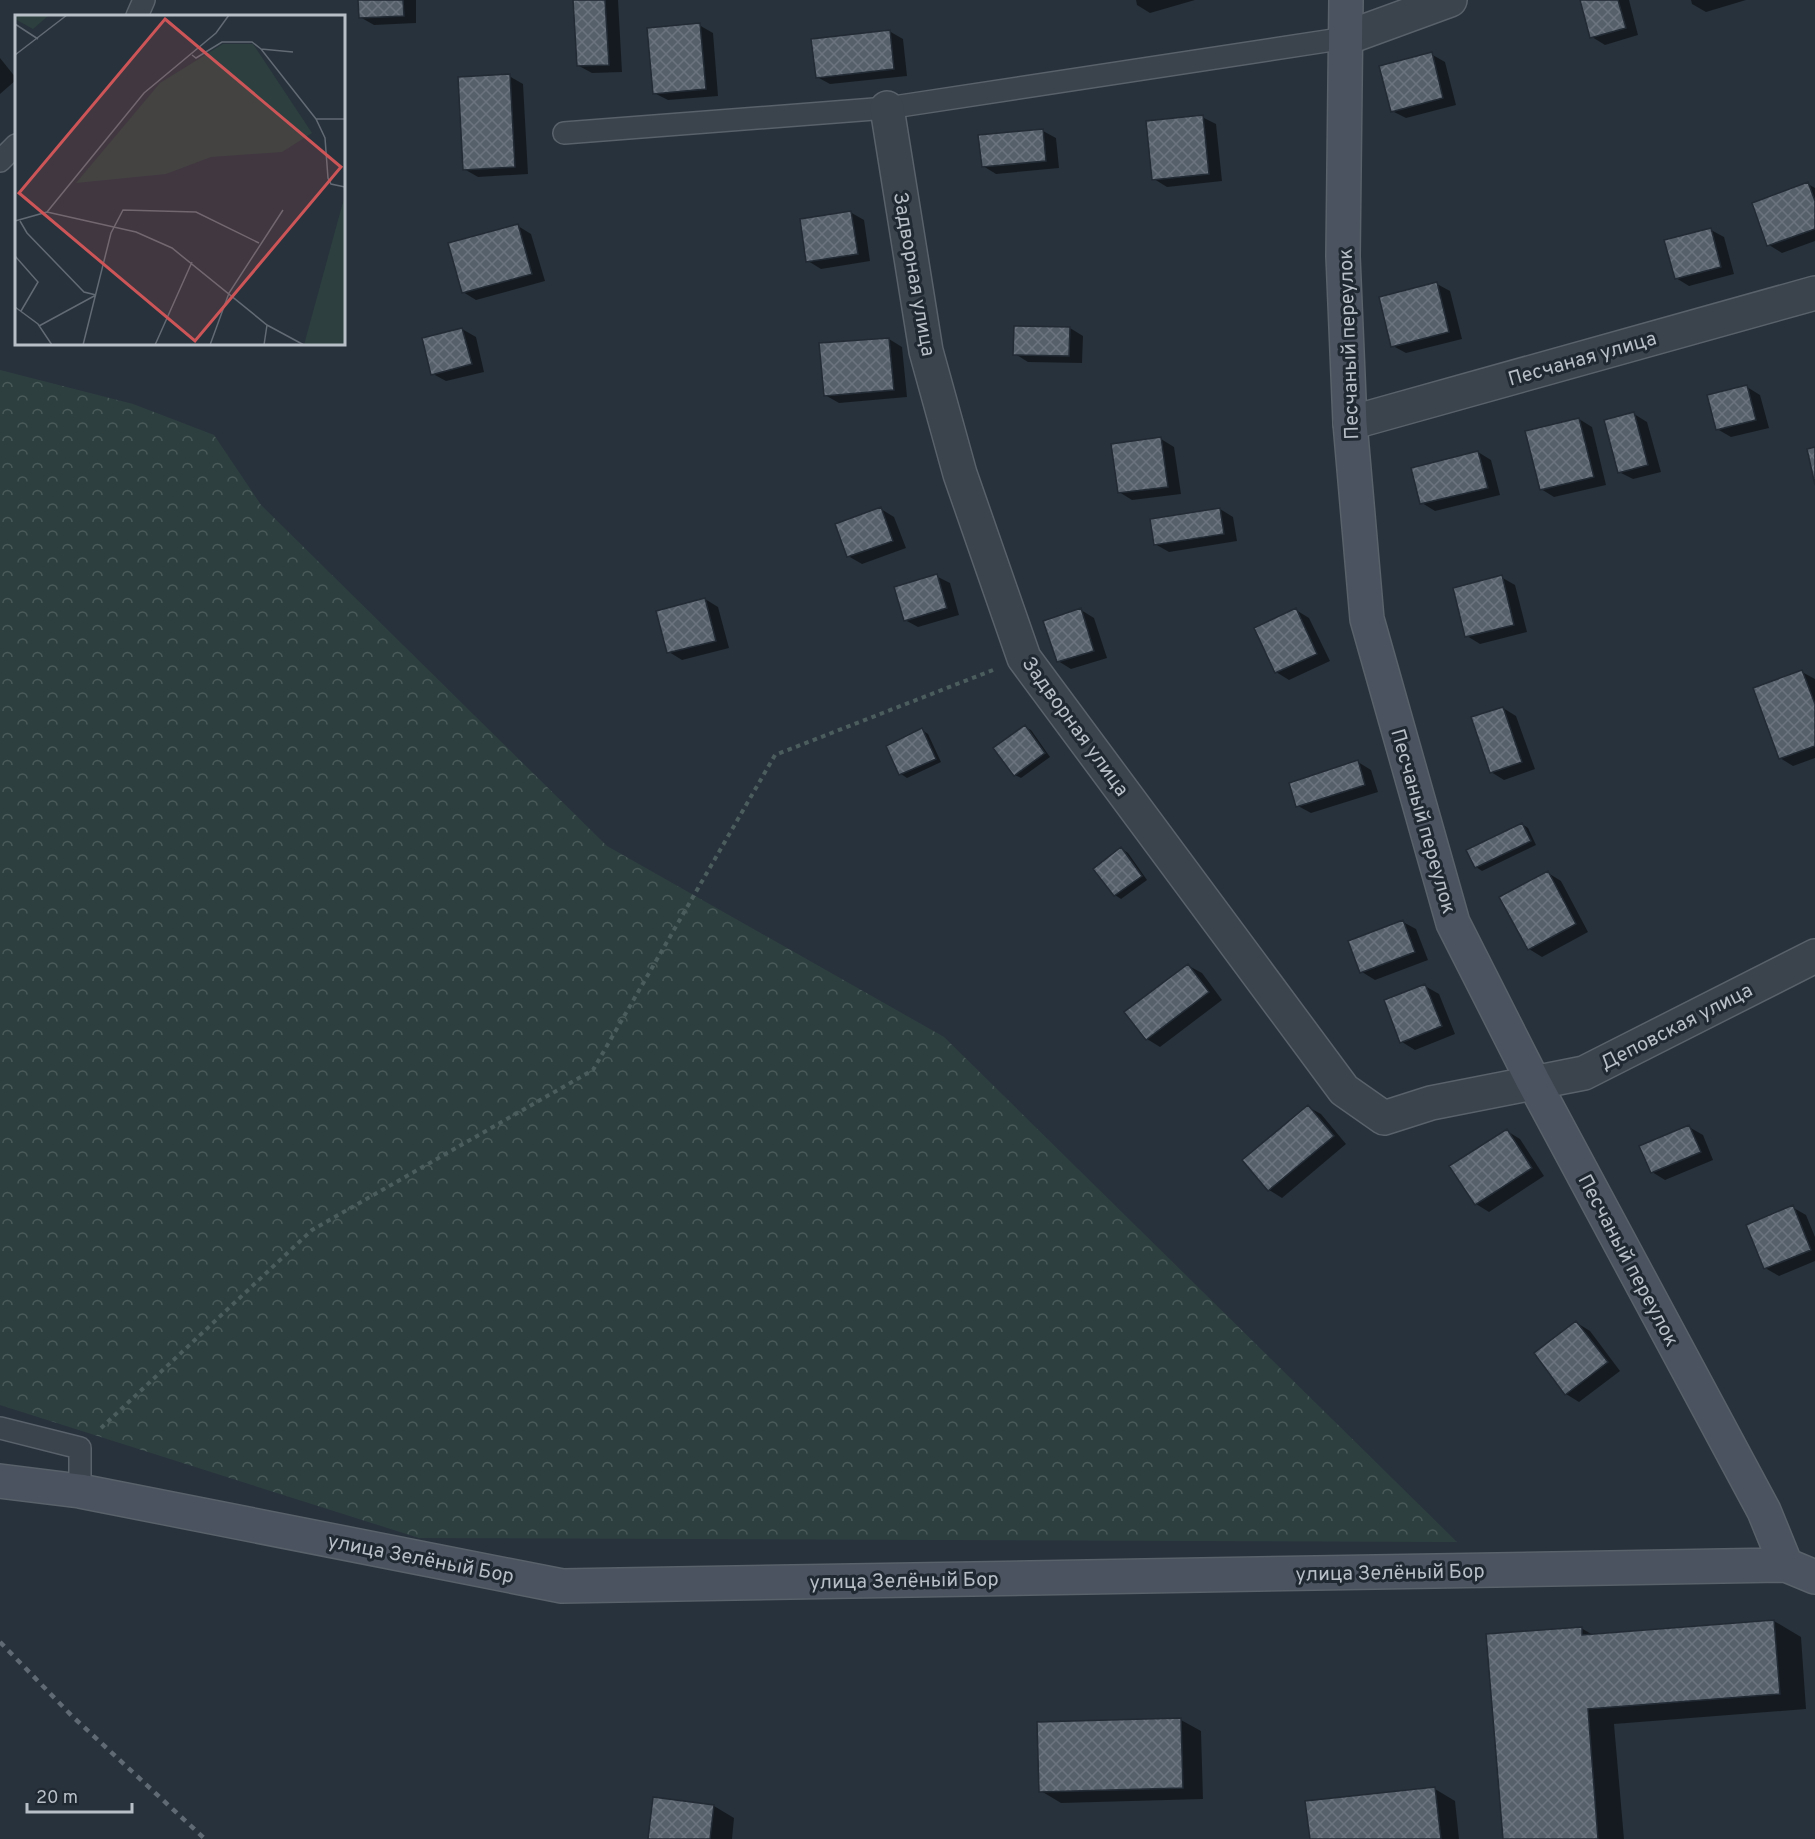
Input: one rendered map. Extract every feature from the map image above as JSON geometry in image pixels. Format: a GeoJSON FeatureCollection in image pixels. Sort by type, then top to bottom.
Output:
{"type":"FeatureCollection","features":[{"type":"Feature","properties":{"kind":"street","name":"Песчаный переулок"},"geometry":{"type":"LineString","coordinates":[[1346,0],[1343,256],[1350,423],[1367,619],[1453,922],[1533,1082],[1764,1511],[1801,1571]]}},
{"type":"Feature","properties":{"kind":"street"},"geometry":{"type":"LineString","coordinates":[[1346,38],[1450,0]]}},
{"type":"Feature","properties":{"kind":"street","name":"Задворная улица"},"geometry":{"type":"LineString","coordinates":[[887,108],[926,351],[960,474],[1024,658],[1344,1090],[1383,1118],[1431,1103],[1533,1082]]}},
{"type":"Feature","properties":{"kind":"street","name":"Песчаная улица"},"geometry":{"type":"LineString","coordinates":[[1350,423],[1815,293]]}},
{"type":"Feature","properties":{"kind":"street","name":"Деповская улица"},"geometry":{"type":"LineString","coordinates":[[1533,1082],[1584,1073],[1815,956]]}},
{"type":"Feature","properties":{"kind":"street","name":"улица Зелёный Бор"},"geometry":{"type":"LineString","coordinates":[[0,1481],[80,1491],[562,1586],[1801,1571]]}},
{"type":"Feature","properties":{"kind":"lane"},"geometry":{"type":"LineString","coordinates":[[137,15],[144,0]]}},
{"type":"Feature","properties":{"kind":"lane"},"geometry":{"type":"LineString","coordinates":[[564,133],[887,108],[1346,38]]}},
{"type":"Feature","properties":{"kind":"lane"},"geometry":{"type":"LineString","coordinates":[[0,161],[15,146]]}},
{"type":"Feature","properties":{"kind":"lane"},"geometry":{"type":"LineString","coordinates":[[0,1428],[80,1448],[80,1491]]}},
{"type":"Feature","properties":{"kind":"path"},"geometry":{"type":"LineString","coordinates":[[80,1448],[312,1230],[593,1070],[775,755],[1024,658]]}},
{"type":"Feature","properties":{"kind":"green space"},"geometry":{"type":"Polygon","coordinates":[[[0,370],[133,404],[214,435],[261,505],[607,846],[944,1037],[1457,1542],[419,1538],[0,1405],[0,370]]]}},
{"type":"Feature","properties":{"kind":"building"},"geometry":{"type":"Polygon","coordinates":[[[358,0],[403,0],[404,16],[359,18],[358,0]]]}},
{"type":"Feature","properties":{"kind":"building"},"geometry":{"type":"Polygon","coordinates":[[[573,0],[605,0],[609,65],[577,66],[573,0]]]}},
{"type":"Feature","properties":{"kind":"building"},"geometry":{"type":"Polygon","coordinates":[[[1580,0],[1618,0],[1626,28],[1590,38],[1580,0]]]}},
{"type":"Feature","properties":{"kind":"building"},"geometry":{"type":"Polygon","coordinates":[[[700,23],[706,89],[653,94],[647,28],[700,23]]]}},
{"type":"Feature","properties":{"kind":"building"},"geometry":{"type":"Polygon","coordinates":[[[890,30],[894,69],[816,78],[811,39],[890,30]]]}},
{"type":"Feature","properties":{"kind":"building"},"geometry":{"type":"Polygon","coordinates":[[[1432,52],[1443,98],[1391,112],[1379,66],[1432,52]]]}},
{"type":"Feature","properties":{"kind":"building"},"geometry":{"type":"Polygon","coordinates":[[[510,74],[515,167],[463,170],[458,77],[510,74]]]}},
{"type":"Feature","properties":{"kind":"building"},"geometry":{"type":"Polygon","coordinates":[[[1203,115],[1209,174],[1152,180],[1146,121],[1203,115]]]}},
{"type":"Feature","properties":{"kind":"building"},"geometry":{"type":"Polygon","coordinates":[[[1043,129],[1046,161],[982,167],[978,135],[1043,129]]]}},
{"type":"Feature","properties":{"kind":"building"},"geometry":{"type":"Polygon","coordinates":[[[1808,182],[1815,201],[1815,229],[1767,246],[1752,203],[1808,182]]]}},
{"type":"Feature","properties":{"kind":"building"},"geometry":{"type":"Polygon","coordinates":[[[851,211],[858,254],[806,262],[800,219],[851,211]]]}},
{"type":"Feature","properties":{"kind":"building"},"geometry":{"type":"Polygon","coordinates":[[[518,224],[532,274],[462,293],[448,243],[518,224]]]}},
{"type":"Feature","properties":{"kind":"building"},"geometry":{"type":"Polygon","coordinates":[[[1711,228],[1721,267],[1675,279],[1664,240],[1711,228]]]}},
{"type":"Feature","properties":{"kind":"building"},"geometry":{"type":"Polygon","coordinates":[[[1437,282],[1449,332],[1391,347],[1379,297],[1437,282]]]}},
{"type":"Feature","properties":{"kind":"building"},"geometry":{"type":"Polygon","coordinates":[[[1014,326],[1070,327],[1069,356],[1013,355],[1014,326]]]}},
{"type":"Feature","properties":{"kind":"building"},"geometry":{"type":"Polygon","coordinates":[[[462,328],[472,364],[431,375],[422,338],[462,328]]]}},
{"type":"Feature","properties":{"kind":"building"},"geometry":{"type":"Polygon","coordinates":[[[889,338],[894,390],[824,396],[819,343],[889,338]]]}},
{"type":"Feature","properties":{"kind":"building"},"geometry":{"type":"Polygon","coordinates":[[[1747,385],[1756,420],[1716,430],[1707,395],[1747,385]]]}},
{"type":"Feature","properties":{"kind":"building"},"geometry":{"type":"Polygon","coordinates":[[[1634,412],[1648,465],[1618,473],[1604,420],[1634,412]]]}},
{"type":"Feature","properties":{"kind":"building"},"geometry":{"type":"Polygon","coordinates":[[[1579,418],[1594,477],[1540,490],[1525,431],[1579,418]]]}},
{"type":"Feature","properties":{"kind":"building"},"geometry":{"type":"Polygon","coordinates":[[[1161,437],[1168,487],[1118,493],[1111,444],[1161,437]]]}},
{"type":"Feature","properties":{"kind":"building"},"geometry":{"type":"Polygon","coordinates":[[[1815,447],[1815,485],[1807,449],[1815,447]]]}},
{"type":"Feature","properties":{"kind":"building"},"geometry":{"type":"Polygon","coordinates":[[[1478,451],[1488,488],[1420,504],[1411,468],[1478,451]]]}},
{"type":"Feature","properties":{"kind":"building"},"geometry":{"type":"Polygon","coordinates":[[[881,507],[893,541],[847,557],[835,524],[881,507]]]}},
{"type":"Feature","properties":{"kind":"building"},"geometry":{"type":"Polygon","coordinates":[[[1220,508],[1224,534],[1154,545],[1150,519],[1220,508]]]}},
{"type":"Feature","properties":{"kind":"building"},"geometry":{"type":"Polygon","coordinates":[[[937,574],[947,608],[904,621],[894,587],[937,574]]]}},
{"type":"Feature","properties":{"kind":"building"},"geometry":{"type":"Polygon","coordinates":[[[1502,575],[1514,625],[1465,637],[1453,588],[1502,575]]]}},
{"type":"Feature","properties":{"kind":"building"},"geometry":{"type":"Polygon","coordinates":[[[705,598],[716,641],[667,653],[656,611],[705,598]]]}},
{"type":"Feature","properties":{"kind":"building"},"geometry":{"type":"Polygon","coordinates":[[[1081,608],[1094,651],[1057,662],[1043,621],[1081,608]]]}},
{"type":"Feature","properties":{"kind":"building"},"geometry":{"type":"Polygon","coordinates":[[[1296,608],[1317,654],[1275,673],[1254,628],[1296,608]]]}},
{"type":"Feature","properties":{"kind":"building"},"geometry":{"type":"Polygon","coordinates":[[[1802,670],[1815,704],[1815,746],[1779,759],[1753,688],[1802,670]]]}},
{"type":"Feature","properties":{"kind":"building"},"geometry":{"type":"Polygon","coordinates":[[[1503,707],[1522,762],[1490,773],[1471,717],[1503,707]]]}},
{"type":"Feature","properties":{"kind":"building"},"geometry":{"type":"Polygon","coordinates":[[[1025,725],[1045,753],[1014,776],[993,748],[1025,725]]]}},
{"type":"Feature","properties":{"kind":"building"},"geometry":{"type":"Polygon","coordinates":[[[922,728],[936,759],[899,775],[886,746],[922,728]]]}},
{"type":"Feature","properties":{"kind":"building"},"geometry":{"type":"Polygon","coordinates":[[[1358,760],[1365,785],[1296,807],[1289,783],[1358,760]]]}},
{"type":"Feature","properties":{"kind":"building"},"geometry":{"type":"Polygon","coordinates":[[[1522,823],[1531,841],[1475,868],[1466,850],[1522,823]]]}},
{"type":"Feature","properties":{"kind":"building"},"geometry":{"type":"Polygon","coordinates":[[[1121,847],[1142,876],[1114,896],[1093,869],[1121,847]]]}},
{"type":"Feature","properties":{"kind":"building"},"geometry":{"type":"Polygon","coordinates":[[[1548,871],[1576,924],[1528,950],[1499,897],[1548,871]]]}},
{"type":"Feature","properties":{"kind":"building"},"geometry":{"type":"Polygon","coordinates":[[[1403,920],[1415,952],[1360,973],[1348,941],[1403,920]]]}},
{"type":"Feature","properties":{"kind":"building"},"geometry":{"type":"Polygon","coordinates":[[[1188,964],[1209,992],[1146,1040],[1124,1012],[1188,964]]]}},
{"type":"Feature","properties":{"kind":"building"},"geometry":{"type":"Polygon","coordinates":[[[1425,984],[1442,1026],[1400,1043],[1384,1000],[1425,984]]]}},
{"type":"Feature","properties":{"kind":"building"},"geometry":{"type":"Polygon","coordinates":[[[1308,1105],[1334,1136],[1268,1191],[1242,1160],[1308,1105]]]}},
{"type":"Feature","properties":{"kind":"building"},"geometry":{"type":"Polygon","coordinates":[[[1689,1125],[1701,1152],[1651,1173],[1639,1146],[1689,1125]]]}},
{"type":"Feature","properties":{"kind":"building"},"geometry":{"type":"Polygon","coordinates":[[[1507,1129],[1532,1168],[1475,1205],[1449,1166],[1507,1129]]]}},
{"type":"Feature","properties":{"kind":"building"},"geometry":{"type":"Polygon","coordinates":[[[1793,1205],[1811,1250],[1764,1269],[1746,1225],[1793,1205]]]}},
{"type":"Feature","properties":{"kind":"building"},"geometry":{"type":"Polygon","coordinates":[[[1576,1321],[1608,1362],[1565,1395],[1534,1353],[1576,1321]]]}},
{"type":"Feature","properties":{"kind":"building"},"geometry":{"type":"Polygon","coordinates":[[[1774,1620],[1780,1694],[1588,1709],[1598,1839],[1503,1839],[1486,1634],[1582,1627],[1582,1635],[1774,1620]]]}},
{"type":"Feature","properties":{"kind":"building"},"geometry":{"type":"Polygon","coordinates":[[[1181,1718],[1183,1788],[1039,1792],[1037,1722],[1181,1718]]]}},
{"type":"Feature","properties":{"kind":"building"},"geometry":{"type":"Polygon","coordinates":[[[1435,1787],[1441,1839],[1310,1839],[1305,1801],[1435,1787]]]}},
{"type":"Feature","properties":{"kind":"building"},"geometry":{"type":"Polygon","coordinates":[[[653,1797],[714,1805],[710,1839],[648,1839],[653,1797]]]}},
{"type":"Feature","properties":{"kind":"railway"},"geometry":{"type":"LineString","coordinates":[[0,1642],[72,1716],[205,1839]]}}]}
